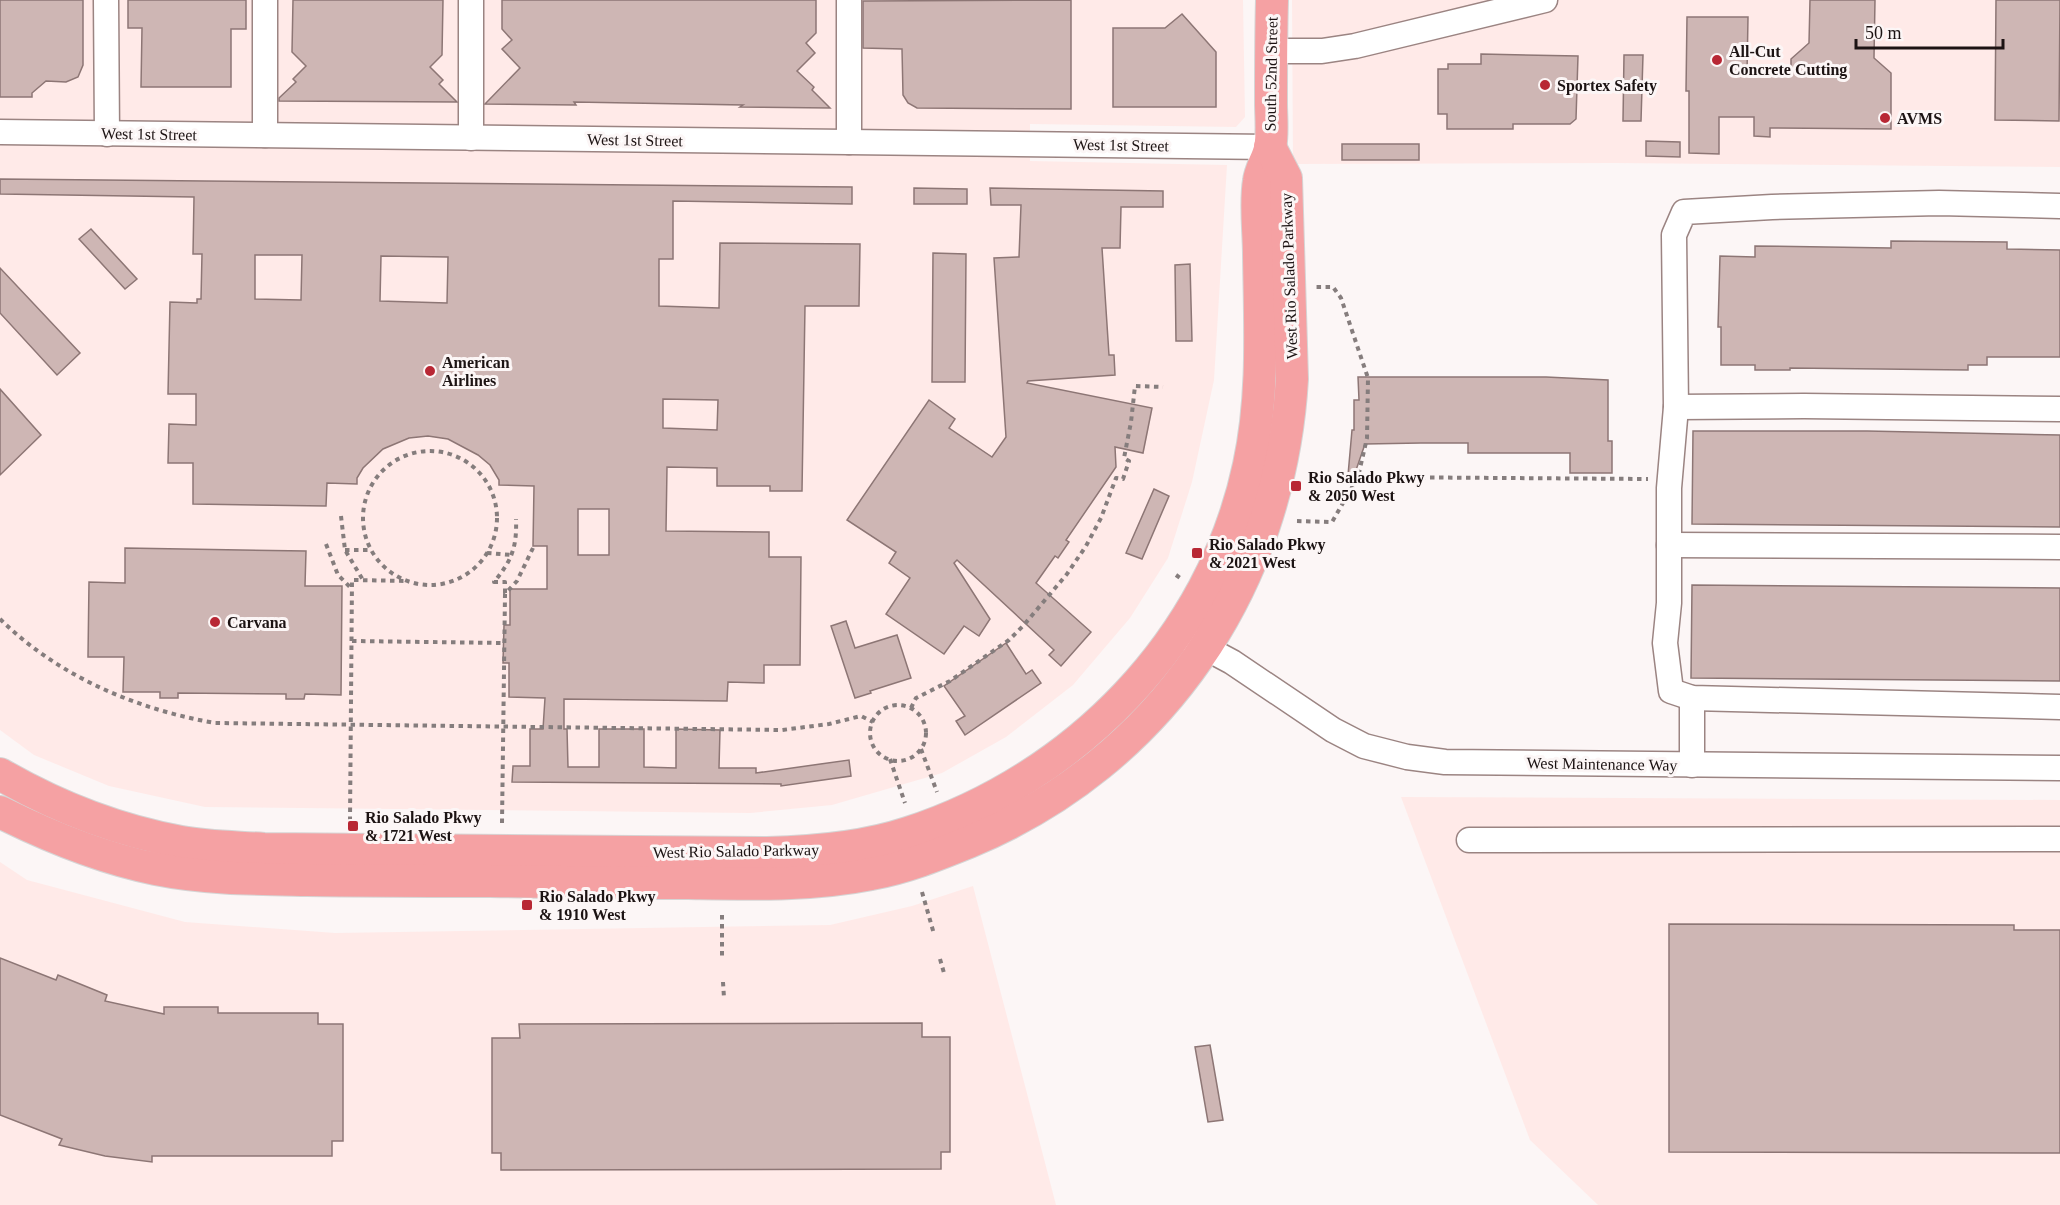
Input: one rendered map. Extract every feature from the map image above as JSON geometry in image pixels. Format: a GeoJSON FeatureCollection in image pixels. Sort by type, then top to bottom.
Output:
{"type":"FeatureCollection","features":[{"type":"Feature","properties":{"kind":"main road","name":"South 52nd Street"},"geometry":{"type":"LineString","coordinates":[[1270,147],[1272,0]]}},
{"type":"Feature","properties":{"kind":"main road","name":"West Rio Salado Parkway"},"geometry":{"type":"LineString","coordinates":[[0,774],[54,804],[131,831],[182,842],[264,849],[767,854],[823,850],[879,840],[929,825],[978,804],[1037,771],[1075,745],[1123,702],[1178,632],[1202,592],[1228,537],[1240,503],[1257,418],[1260,386],[1259,180],[1270,147]]}},
{"type":"Feature","properties":{"kind":"main road","name":"West Rio Salado Parkway"},"geometry":{"type":"LineString","coordinates":[[0,812],[90,852],[153,869],[186,875],[222,878],[739,884],[798,883],[872,874],[939,855],[1017,821],[1085,776],[1126,743],[1158,710],[1204,648],[1239,587],[1266,522],[1279,474],[1290,411],[1292,368],[1286,178],[1270,147]]}},
{"type":"Feature","properties":{"kind":"street"},"geometry":{"type":"LineString","coordinates":[[106,0],[107,134]]}},
{"type":"Feature","properties":{"kind":"street"},"geometry":{"type":"LineString","coordinates":[[264,135],[265,0]]}},
{"type":"Feature","properties":{"kind":"street"},"geometry":{"type":"LineString","coordinates":[[471,0],[471,138]]}},
{"type":"Feature","properties":{"kind":"street"},"geometry":{"type":"LineString","coordinates":[[849,0],[849,142]]}},
{"type":"Feature","properties":{"kind":"street"},"geometry":{"type":"LineString","coordinates":[[1271,51],[1322,51],[1356,46],[1545,0]]}},
{"type":"Feature","properties":{"kind":"street","name":"West 1st Street"},"geometry":{"type":"LineString","coordinates":[[0,132],[1270,147]]}},
{"type":"Feature","properties":{"kind":"street"},"geometry":{"type":"LineString","coordinates":[[2060,206],[1939,203],[1684,212],[1674,235],[1676,408],[1669,488],[1669,603],[1665,643],[1671,692],[1692,698],[2060,706]]}},
{"type":"Feature","properties":{"kind":"street"},"geometry":{"type":"LineString","coordinates":[[1676,408],[1816,406],[2060,408]]}},
{"type":"Feature","properties":{"kind":"street"},"geometry":{"type":"LineString","coordinates":[[1669,545],[2060,547]]}},
{"type":"Feature","properties":{"kind":"street","name":"West Maintenance Way"},"geometry":{"type":"LineString","coordinates":[[1178,632],[1232,662],[1333,730],[1364,746],[1407,757],[1445,762],[2060,768]]}},
{"type":"Feature","properties":{"kind":"street"},"geometry":{"type":"LineString","coordinates":[[1692,698],[1692,765]]}},
{"type":"Feature","properties":{"kind":"street"},"geometry":{"type":"LineString","coordinates":[[1469,840],[2060,839]]}},
{"type":"Feature","properties":{"kind":"path"},"geometry":{"type":"LineString","coordinates":[[1297,521],[1332,522],[1358,477],[1368,438],[1368,378],[1341,298],[1333,287],[1306,287]]}},
{"type":"Feature","properties":{"kind":"path"},"geometry":{"type":"LineString","coordinates":[[911,708],[916,698],[950,681],[1009,640],[1067,574],[1101,518],[1116,478],[1123,479],[1129,461],[1124,458],[1135,386],[1164,387]]}},
{"type":"Feature","properties":{"kind":"path"},"geometry":{"type":"LineString","coordinates":[[350,821],[352,580],[406,581],[427,585],[448,582],[468,573],[484,559],[494,540],[497,519],[494,496],[482,475],[464,460],[442,452],[419,451],[397,459],[378,474],[366,493],[362,516],[365,537],[374,556],[388,571],[406,581]]}},
{"type":"Feature","properties":{"kind":"path"},"geometry":{"type":"LineString","coordinates":[[1358,477],[1656,479]]}},
{"type":"Feature","properties":{"kind":"path"},"geometry":{"type":"LineString","coordinates":[[341,516],[345,550],[363,580]]}},
{"type":"Feature","properties":{"kind":"path"},"geometry":{"type":"LineString","coordinates":[[502,823],[505,582],[494,582],[512,555],[516,544],[516,519]]}},
{"type":"Feature","properties":{"kind":"path"},"geometry":{"type":"LineString","coordinates":[[326,544],[338,575],[352,590]]}},
{"type":"Feature","properties":{"kind":"path"},"geometry":{"type":"LineString","coordinates":[[505,594],[517,581],[533,548]]}},
{"type":"Feature","properties":{"kind":"path"},"geometry":{"type":"LineString","coordinates":[[345,550],[371,550]]}},
{"type":"Feature","properties":{"kind":"path"},"geometry":{"type":"LineString","coordinates":[[487,553],[512,555]]}},
{"type":"Feature","properties":{"kind":"path"},"geometry":{"type":"LineString","coordinates":[[0,619],[29,646],[74,674],[118,696],[156,709],[215,723],[782,729],[829,724],[861,716],[873,722]]}},
{"type":"Feature","properties":{"kind":"path"},"geometry":{"type":"LineString","coordinates":[[352,641],[504,643]]}},
{"type":"Feature","properties":{"kind":"path"},"geometry":{"type":"LineString","coordinates":[[905,705],[919,713],[926,729],[926,739],[921,749],[907,759],[890,759],[875,749],[870,733],[873,722],[882,710],[889,706],[905,705]]}},
{"type":"Feature","properties":{"kind":"path"},"geometry":{"type":"LineString","coordinates":[[921,749],[937,792]]}},
{"type":"Feature","properties":{"kind":"path"},"geometry":{"type":"LineString","coordinates":[[890,759],[905,803]]}},
{"type":"Feature","properties":{"kind":"path"},"geometry":{"type":"LineString","coordinates":[[922,891],[934,934]]}},
{"type":"Feature","properties":{"kind":"path"},"geometry":{"type":"LineString","coordinates":[[722,915],[722,959]]}},
{"type":"Feature","properties":{"kind":"path"},"geometry":{"type":"LineString","coordinates":[[940,958],[944,974]]}},
{"type":"Feature","properties":{"kind":"path"},"geometry":{"type":"LineString","coordinates":[[723,982],[724,998]]}},
{"type":"Feature","properties":{"kind":"shaded area"},"geometry":{"type":"Polygon","coordinates":[[[0,0],[1243,0],[1245,117],[1236,127],[1030,124],[1030,161],[1227,165],[1214,380],[1192,482],[1168,558],[1130,618],[1073,685],[1006,737],[942,773],[832,805],[750,813],[205,807],[109,786],[34,755],[0,730],[0,0]]]}},
{"type":"Feature","properties":{"kind":"shaded area"},"geometry":{"type":"Polygon","coordinates":[[[1292,0],[2060,0],[2060,167],[1615,163],[1293,164],[1292,0]]]}},
{"type":"Feature","properties":{"kind":"shaded area"},"geometry":{"type":"Polygon","coordinates":[[[1401,797],[2060,800],[2060,1205],[1598,1205],[1530,1140],[1401,797]]]}},
{"type":"Feature","properties":{"kind":"shaded area"},"geometry":{"type":"Polygon","coordinates":[[[0,862],[27,880],[185,922],[335,933],[830,925],[912,906],[973,886],[1056,1205],[0,1205],[0,862]]]}},
{"type":"Feature","properties":{"kind":"building"},"geometry":{"type":"Polygon","coordinates":[[[0,0],[83,0],[83,65],[78,77],[66,82],[46,81],[32,93],[32,97],[0,97],[0,0]]]}},
{"type":"Feature","properties":{"kind":"building"},"geometry":{"type":"Polygon","coordinates":[[[128,0],[246,0],[246,29],[231,29],[231,87],[141,87],[142,28],[128,28],[128,0]]]}},
{"type":"Feature","properties":{"kind":"building"},"geometry":{"type":"Polygon","coordinates":[[[293,0],[443,0],[442,55],[430,67],[443,80],[439,84],[457,102],[279,101],[279,98],[296,82],[293,79],[306,66],[292,52],[293,0]]]}},
{"type":"Feature","properties":{"kind":"building"},"geometry":{"type":"Polygon","coordinates":[[[502,0],[816,0],[816,33],[806,43],[815,53],[797,71],[814,87],[812,90],[830,108],[574,102],[576,105],[485,104],[520,68],[502,49],[512,40],[502,29],[502,0]]]}},
{"type":"Feature","properties":{"kind":"building"},"geometry":{"type":"Polygon","coordinates":[[[1071,0],[1071,109],[917,108],[908,103],[903,95],[902,49],[863,48],[863,1],[1071,0]]]}},
{"type":"Feature","properties":{"kind":"building"},"geometry":{"type":"Polygon","coordinates":[[[1810,0],[1875,0],[1874,58],[1891,73],[1891,129],[1770,128],[1770,137],[1754,136],[1754,117],[1719,117],[1719,154],[1689,153],[1689,91],[1686,91],[1687,17],[1748,17],[1747,74],[1791,74],[1791,59],[1809,43],[1810,0]]]}},
{"type":"Feature","properties":{"kind":"building"},"geometry":{"type":"Polygon","coordinates":[[[1996,0],[2060,0],[2059,121],[1995,120],[1996,0]]]}},
{"type":"Feature","properties":{"kind":"building"},"geometry":{"type":"Polygon","coordinates":[[[1182,14],[1216,52],[1216,107],[1113,107],[1113,28],[1165,28],[1182,14]]]}},
{"type":"Feature","properties":{"kind":"building"},"geometry":{"type":"Polygon","coordinates":[[[1481,54],[1578,56],[1576,119],[1570,124],[1513,124],[1513,129],[1447,129],[1447,114],[1438,114],[1438,69],[1448,69],[1448,64],[1481,64],[1481,54]]]}},
{"type":"Feature","properties":{"kind":"building"},"geometry":{"type":"Polygon","coordinates":[[[1624,55],[1643,55],[1641,121],[1623,121],[1624,55]]]}},
{"type":"Feature","properties":{"kind":"building"},"geometry":{"type":"Polygon","coordinates":[[[1646,141],[1680,142],[1680,157],[1646,156],[1646,141]]]}},
{"type":"Feature","properties":{"kind":"building"},"geometry":{"type":"Polygon","coordinates":[[[1342,144],[1419,144],[1419,160],[1342,160],[1342,144]]]}},
{"type":"Feature","properties":{"kind":"building"},"geometry":{"type":"Polygon","coordinates":[[[0,179],[852,187],[852,204],[673,201],[673,259],[659,259],[659,306],[719,308],[720,243],[860,244],[859,306],[805,306],[802,491],[770,491],[770,486],[717,486],[717,468],[667,467],[666,531],[769,532],[769,557],[801,557],[800,665],[764,665],[764,683],[728,682],[727,701],[564,699],[568,767],[599,767],[599,729],[644,729],[644,767],[676,768],[676,729],[720,730],[719,768],[756,768],[756,773],[849,760],[851,776],[781,786],[781,784],[512,782],[513,766],[530,766],[530,729],[543,729],[545,698],[509,697],[509,663],[503,663],[504,625],[510,625],[510,589],[547,589],[547,546],[533,546],[534,486],[499,485],[499,480],[490,465],[478,455],[448,439],[428,436],[409,438],[383,449],[363,468],[357,478],[357,484],[327,483],[326,506],[193,504],[193,463],[168,463],[169,424],[196,425],[196,394],[168,394],[170,302],[197,303],[197,299],[201,299],[202,254],[193,254],[194,197],[0,194],[0,179]],[[255,255],[255,299],[301,300],[302,255],[255,255]],[[381,256],[380,301],[447,303],[448,257],[381,256]],[[663,399],[663,428],[717,430],[718,400],[663,399]],[[578,509],[578,555],[609,555],[609,509],[578,509]]]}},
{"type":"Feature","properties":{"kind":"building"},"geometry":{"type":"Polygon","coordinates":[[[914,188],[967,189],[967,204],[914,204],[914,188]]]}},
{"type":"Feature","properties":{"kind":"building"},"geometry":{"type":"Polygon","coordinates":[[[990,188],[1163,191],[1163,207],[1121,207],[1120,248],[1102,248],[1109,355],[1114,355],[1115,375],[1028,381],[1027,383],[1152,408],[1143,453],[1115,447],[1116,467],[1066,540],[1069,542],[1058,558],[1055,556],[1036,583],[1091,632],[1061,666],[1049,655],[1054,650],[957,560],[954,563],[990,619],[979,636],[964,626],[944,654],[886,614],[910,578],[889,563],[896,552],[847,520],[929,400],[955,419],[949,428],[992,457],[1006,437],[994,258],[1019,257],[1021,205],[991,205],[990,188]]]}},
{"type":"Feature","properties":{"kind":"building"},"geometry":{"type":"Polygon","coordinates":[[[91,229],[137,279],[125,289],[79,239],[91,229]]]}},
{"type":"Feature","properties":{"kind":"building"},"geometry":{"type":"Polygon","coordinates":[[[1891,241],[2007,242],[2007,249],[2060,250],[2060,357],[1987,357],[1987,365],[1968,365],[1968,370],[1790,368],[1790,370],[1755,370],[1755,365],[1721,365],[1721,327],[1718,327],[1720,256],[1755,257],[1755,246],[1891,248],[1891,241]]]}},
{"type":"Feature","properties":{"kind":"building"},"geometry":{"type":"Polygon","coordinates":[[[933,253],[966,254],[965,382],[932,382],[933,253]]]}},
{"type":"Feature","properties":{"kind":"building"},"geometry":{"type":"Polygon","coordinates":[[[1190,264],[1192,341],[1176,341],[1175,265],[1190,264]]]}},
{"type":"Feature","properties":{"kind":"building"},"geometry":{"type":"Polygon","coordinates":[[[0,268],[80,353],[57,375],[0,313],[0,268]]]}},
{"type":"Feature","properties":{"kind":"building"},"geometry":{"type":"Polygon","coordinates":[[[1358,377],[1546,377],[1608,380],[1608,441],[1612,441],[1612,473],[1570,473],[1570,453],[1468,453],[1468,443],[1421,443],[1365,444],[1354,476],[1348,475],[1352,430],[1354,430],[1354,400],[1359,400],[1358,377]]]}},
{"type":"Feature","properties":{"kind":"building"},"geometry":{"type":"Polygon","coordinates":[[[0,389],[41,435],[0,475],[0,389]]]}},
{"type":"Feature","properties":{"kind":"building"},"geometry":{"type":"Polygon","coordinates":[[[1693,431],[1867,431],[2060,435],[2060,527],[1692,524],[1693,431]]]}},
{"type":"Feature","properties":{"kind":"building"},"geometry":{"type":"Polygon","coordinates":[[[1154,489],[1169,496],[1142,559],[1126,553],[1154,489]]]}},
{"type":"Feature","properties":{"kind":"building","name":"Carvana"},"geometry":{"type":"Polygon","coordinates":[[[125,548],[306,551],[305,586],[342,586],[341,695],[305,694],[304,699],[286,699],[286,694],[178,693],[178,698],[160,698],[160,692],[123,692],[124,657],[88,657],[89,582],[125,583],[125,548]]]}},
{"type":"Feature","properties":{"kind":"building"},"geometry":{"type":"Polygon","coordinates":[[[1692,585],[2060,588],[2060,681],[1691,678],[1692,585]]]}},
{"type":"Feature","properties":{"kind":"building"},"geometry":{"type":"Polygon","coordinates":[[[846,621],[855,648],[897,635],[911,678],[855,698],[831,626],[846,621]]]}},
{"type":"Feature","properties":{"kind":"building"},"geometry":{"type":"Polygon","coordinates":[[[1006,643],[1026,674],[1032,670],[1041,683],[965,735],[956,721],[965,716],[944,686],[1006,643]]]}},
{"type":"Feature","properties":{"kind":"building"},"geometry":{"type":"Polygon","coordinates":[[[1669,924],[2014,925],[2014,930],[2060,930],[2060,1153],[1669,1152],[1669,924]]]}},
{"type":"Feature","properties":{"kind":"building"},"geometry":{"type":"Polygon","coordinates":[[[0,958],[56,980],[58,975],[107,995],[105,1001],[164,1014],[164,1007],[218,1007],[218,1013],[318,1013],[318,1024],[343,1024],[343,1141],[332,1141],[332,1156],[152,1156],[152,1162],[105,1156],[59,1145],[62,1139],[0,1115],[0,958]]]}},
{"type":"Feature","properties":{"kind":"building"},"geometry":{"type":"Polygon","coordinates":[[[922,1023],[922,1037],[950,1037],[950,1152],[941,1152],[941,1169],[501,1170],[501,1153],[492,1153],[492,1038],[520,1038],[519,1024],[922,1023]]]}},
{"type":"Feature","properties":{"kind":"building"},"geometry":{"type":"Polygon","coordinates":[[[1210,1045],[1223,1120],[1208,1122],[1195,1047],[1210,1045]]]}},
{"type":"Feature","properties":{"kind":"place","name":"All-Cut Concrete Cutting"},"geometry":{"type":"Point","coordinates":[1717,60]}},
{"type":"Feature","properties":{"kind":"place","name":"Sportex Safety"},"geometry":{"type":"Point","coordinates":[1545,85]}},
{"type":"Feature","properties":{"kind":"place","name":"AVMS"},"geometry":{"type":"Point","coordinates":[1885,118]}},
{"type":"Feature","properties":{"kind":"place","name":"American Airlines"},"geometry":{"type":"Point","coordinates":[430,371]}},
{"type":"Feature","properties":{"kind":"place","name":"Rio Salado Pkwy & 2050 West"},"geometry":{"type":"Point","coordinates":[1296,486]}},
{"type":"Feature","properties":{"kind":"place","name":"Rio Salado Pkwy & 2021 West"},"geometry":{"type":"Point","coordinates":[1197,553]}},
{"type":"Feature","properties":{"kind":"place","name":"Carvana"},"geometry":{"type":"Point","coordinates":[215,622]}},
{"type":"Feature","properties":{"kind":"place","name":"Rio Salado Pkwy & 1721 West"},"geometry":{"type":"Point","coordinates":[353,826]}},
{"type":"Feature","properties":{"kind":"place","name":"Rio Salado Pkwy & 1910 West"},"geometry":{"type":"Point","coordinates":[527,905]}}]}
